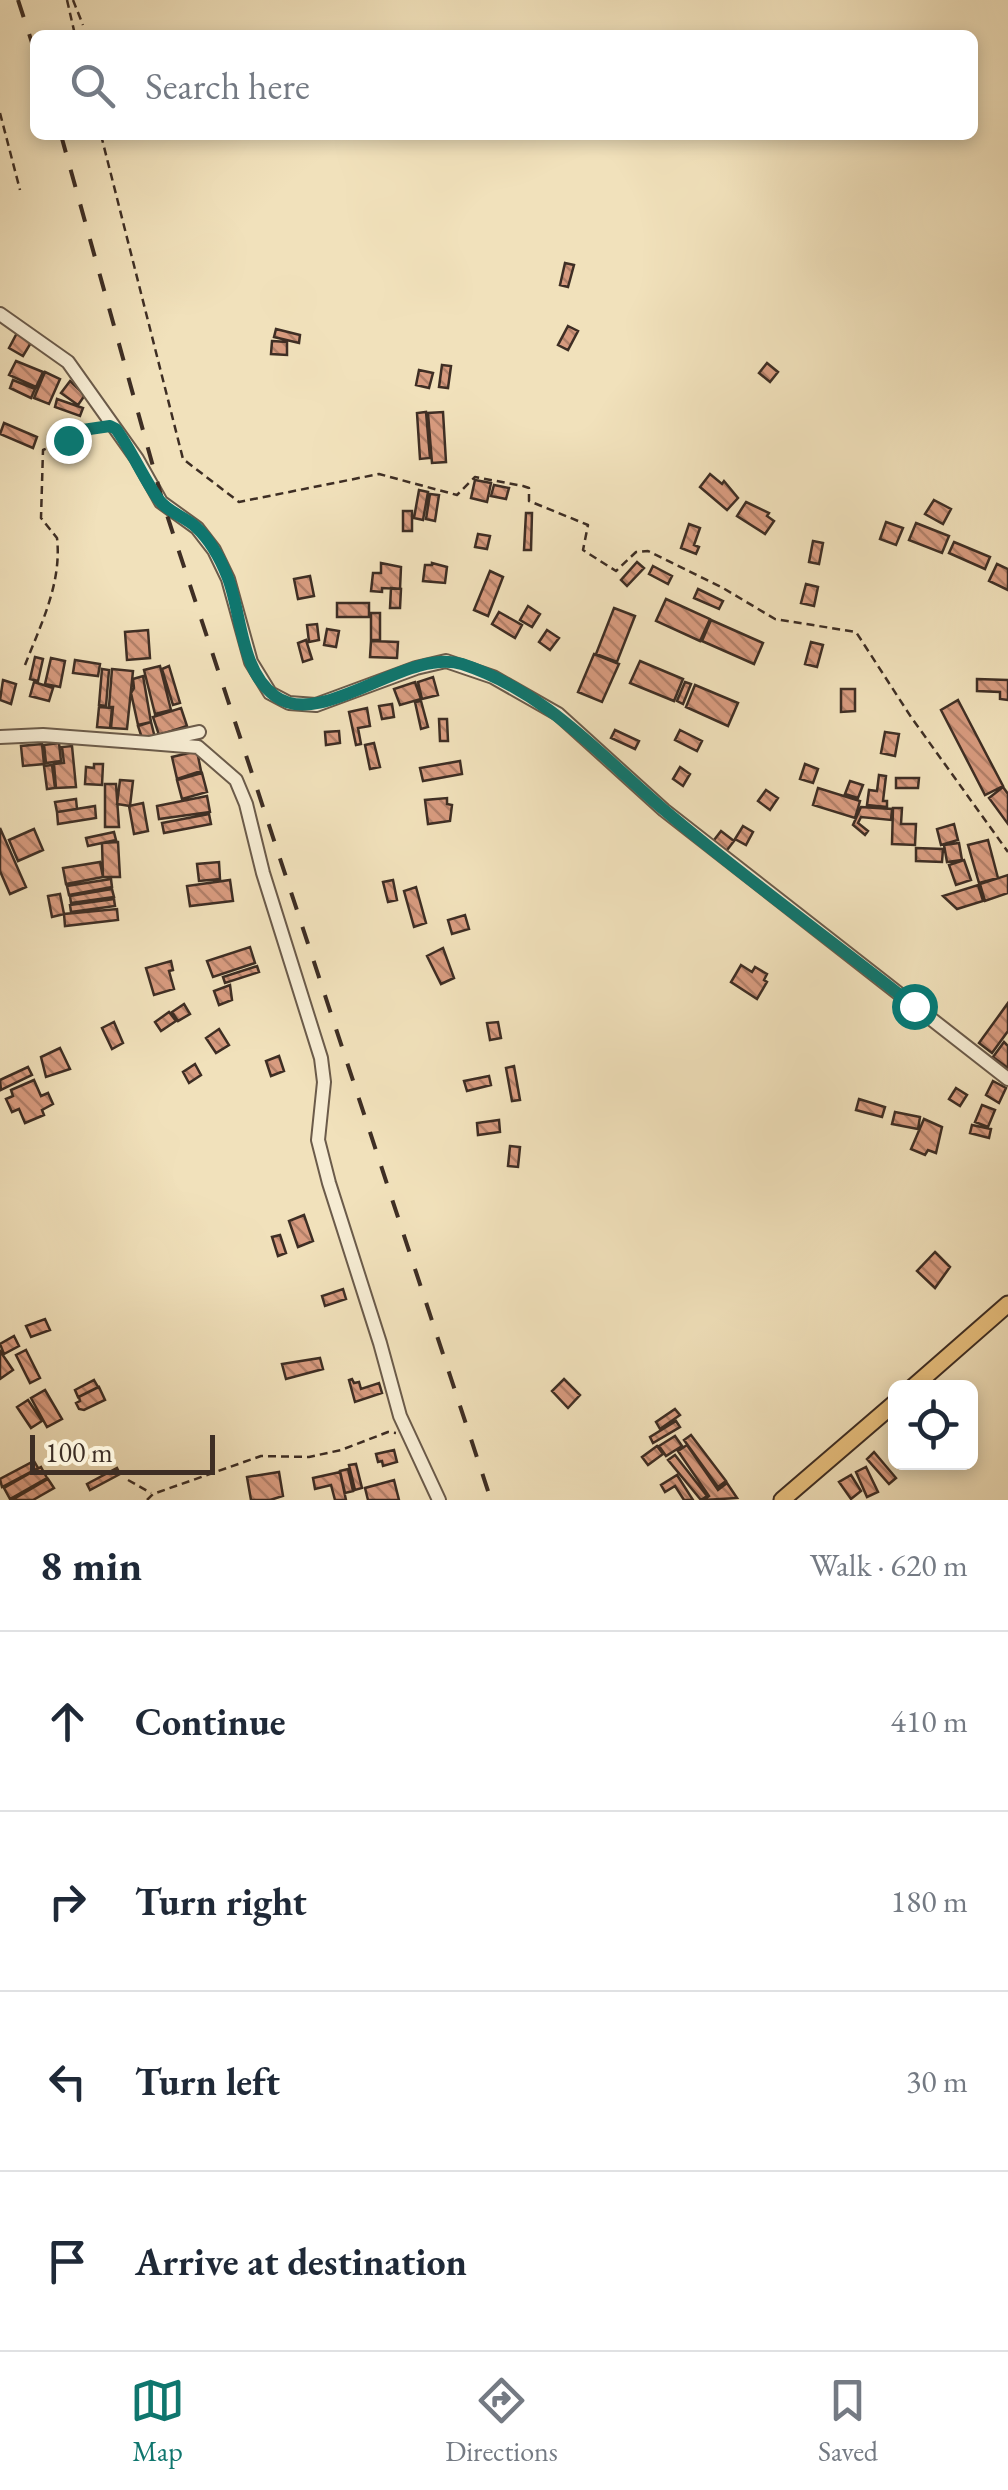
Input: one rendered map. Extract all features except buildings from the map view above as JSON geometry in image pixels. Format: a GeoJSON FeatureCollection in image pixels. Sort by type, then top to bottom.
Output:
{"type":"FeatureCollection","features":[{"type":"Feature","properties":{"kind":"main road"},"geometry":{"type":"LineString","coordinates":[[921,1380],[1008,1304]]}},
{"type":"Feature","properties":{"kind":"main road"},"geometry":{"type":"LineString","coordinates":[[782,1500],[888,1409]]}},
{"type":"Feature","properties":{"kind":"street"},"geometry":{"type":"LineString","coordinates":[[0,314],[68,362],[116,429],[160,502],[197,528],[214,550],[228,579],[251,662],[270,693],[289,704],[316,705],[446,661],[494,677],[558,714],[664,810],[1008,1079]]}},
{"type":"Feature","properties":{"kind":"street"},"geometry":{"type":"LineString","coordinates":[[148,743],[199,732]]}},
{"type":"Feature","properties":{"kind":"street"},"geometry":{"type":"LineString","coordinates":[[0,738],[43,736],[198,746],[236,780],[321,1058],[324,1082],[318,1140],[329,1183],[407,1435],[439,1500]]}},
{"type":"Feature","properties":{"kind":"path"},"geometry":{"type":"LineString","coordinates":[[66,0],[75,30]]}},
{"type":"Feature","properties":{"kind":"path"},"geometry":{"type":"LineString","coordinates":[[73,0],[83,25]]}},
{"type":"Feature","properties":{"kind":"path"},"geometry":{"type":"LineString","coordinates":[[0,114],[20,190]]}},
{"type":"Feature","properties":{"kind":"path"},"geometry":{"type":"LineString","coordinates":[[102,140],[183,459],[239,502],[380,474],[457,495],[475,476],[523,486],[530,488],[530,501],[588,525],[583,550],[616,571],[636,552],[648,551],[776,619],[856,632],[911,717],[1008,852]]}},
{"type":"Feature","properties":{"kind":"path"},"geometry":{"type":"LineString","coordinates":[[25,666],[51,597],[58,556],[57,538],[44,526],[40,511],[43,450],[68,440],[76,431],[110,426],[116,429]]}},
{"type":"Feature","properties":{"kind":"path"},"geometry":{"type":"LineString","coordinates":[[147,1500],[152,1494],[261,1456],[309,1457],[388,1432],[407,1435]]}},
{"type":"Feature","properties":{"kind":"path"},"geometry":{"type":"LineString","coordinates":[[128,1480],[152,1494]]}},
{"type":"Feature","properties":{"kind":"railway"},"geometry":{"type":"LineString","coordinates":[[18,0],[30,37]]}},
{"type":"Feature","properties":{"kind":"railway"},"geometry":{"type":"LineString","coordinates":[[62,140],[164,506],[491,1500]]}},
{"type":"Feature","properties":{"kind":"route"},"geometry":{"type":"LineString","coordinates":[[68,440],[76,431],[110,426],[116,429],[160,502],[197,528],[214,550],[228,579],[251,662],[270,693],[289,704],[316,705],[348,691],[446,661],[494,677],[558,714],[664,810],[914,1006]]}}]}
